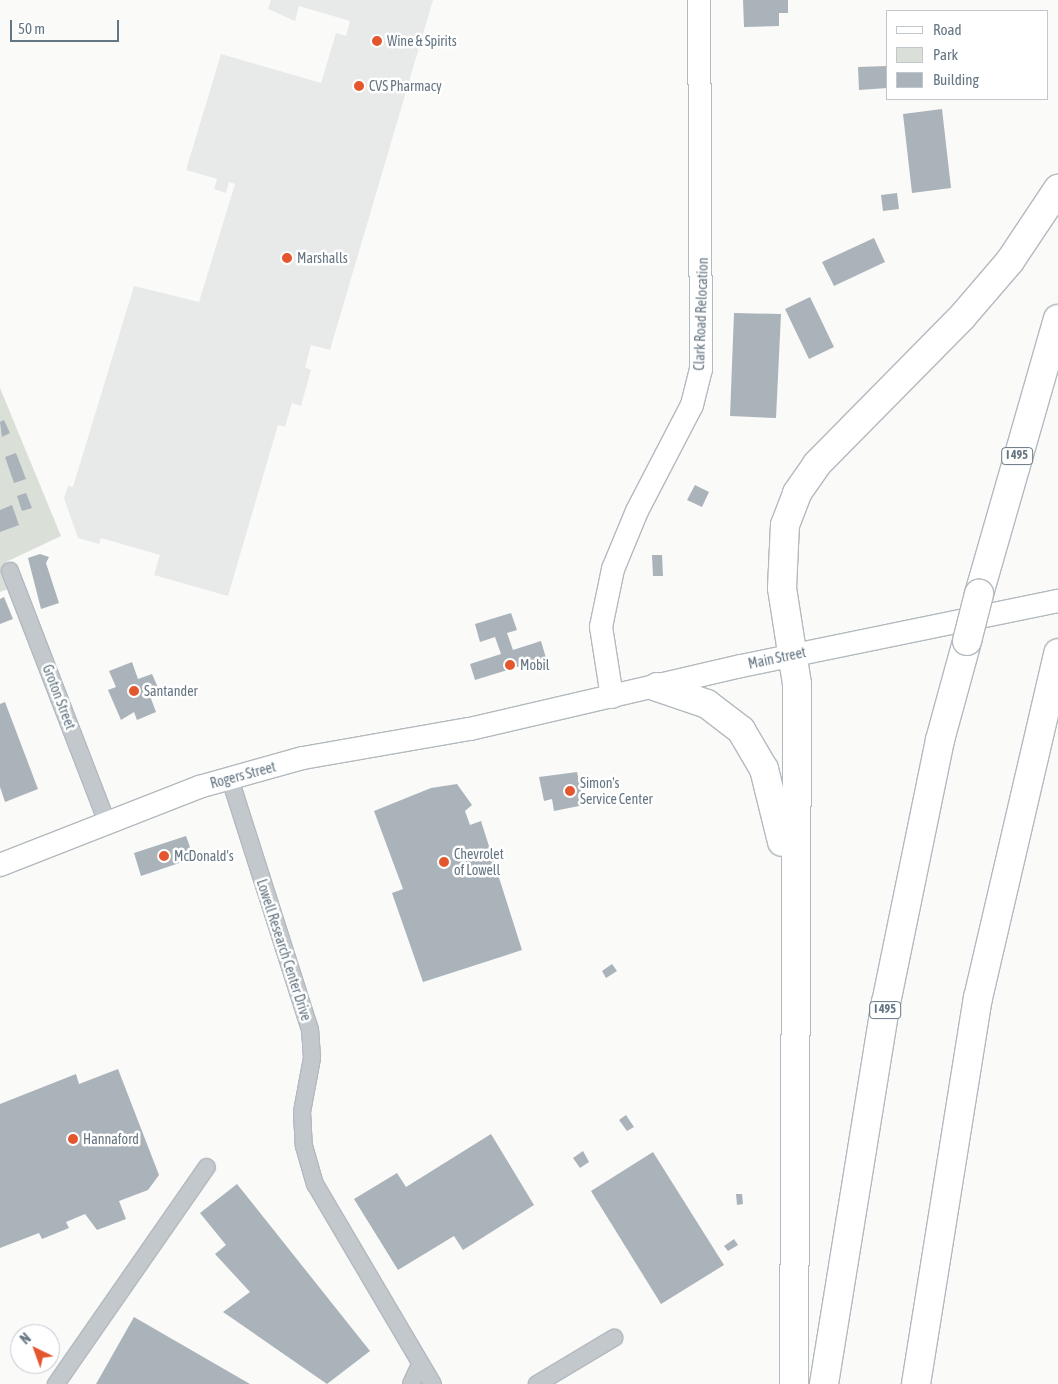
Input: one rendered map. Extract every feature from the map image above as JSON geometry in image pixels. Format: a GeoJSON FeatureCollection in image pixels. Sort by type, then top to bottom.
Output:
{"type":"FeatureCollection","features":[{"type":"Feature","properties":{"kind":"highway"},"geometry":{"type":"LineString","coordinates":[[794,1384],[794,654],[780,549],[797,493],[817,464],[962,317],[1010,261],[1058,189]]}},
{"type":"Feature","properties":{"kind":"highway","name":"I 495"},"geometry":{"type":"LineString","coordinates":[[824,1384],[883,1022],[940,740],[979,594],[1058,319]]}},
{"type":"Feature","properties":{"kind":"highway"},"geometry":{"type":"LineString","coordinates":[[916,1384],[978,998],[1058,653]]}},
{"type":"Feature","properties":{"kind":"highway"},"geometry":{"type":"LineString","coordinates":[[658,687],[707,704],[735,724],[754,749],[777,816],[794,909]]}},
{"type":"Feature","properties":{"kind":"main road","name":"Clark Road Relocation"},"geometry":{"type":"LineString","coordinates":[[612,697],[601,627],[613,569],[637,510],[692,405],[701,369],[699,0]]}},
{"type":"Feature","properties":{"kind":"main road","name":"Main Street"},"geometry":{"type":"LineString","coordinates":[[497,723],[794,654],[1058,600]]}},
{"type":"Feature","properties":{"kind":"main road","name":"Rogers Street"},"geometry":{"type":"LineString","coordinates":[[0,865],[107,823],[230,779],[313,756],[497,723]]}},
{"type":"Feature","properties":{"kind":"street","name":"Groton Street"},"geometry":{"type":"LineString","coordinates":[[10,571],[107,823]]}},
{"type":"Feature","properties":{"kind":"street","name":"Lowell Research Center Drive"},"geometry":{"type":"LineString","coordinates":[[230,779],[310,1029],[312,1058],[302,1112],[304,1146],[315,1184],[420,1365],[433,1384]]}},
{"type":"Feature","properties":{"kind":"street"},"geometry":{"type":"LineString","coordinates":[[56,1384],[207,1167]]}},
{"type":"Feature","properties":{"kind":"street"},"geometry":{"type":"LineString","coordinates":[[537,1384],[614,1338]]}},
{"type":"Feature","properties":{"kind":"street"},"geometry":{"type":"LineString","coordinates":[[411,1384],[420,1365]]}},
{"type":"Feature","properties":{"kind":"shaded area"},"geometry":{"type":"Polygon","coordinates":[[[271,0],[433,0],[330,350],[311,345],[305,367],[311,370],[301,406],[292,403],[285,427],[278,425],[228,596],[154,575],[160,555],[101,538],[99,544],[78,538],[64,498],[68,486],[73,487],[134,286],[199,302],[235,184],[229,182],[226,193],[214,189],[217,179],[186,170],[221,54],[321,83],[336,33],[346,36],[350,21],[299,6],[295,21],[268,9],[271,0]]]}},
{"type":"Feature","properties":{"kind":"green space"},"geometry":{"type":"Polygon","coordinates":[[[0,388],[61,536],[6,562],[8,589],[0,592],[0,388]]]}},
{"type":"Feature","properties":{"kind":"building"},"geometry":{"type":"Polygon","coordinates":[[[743,0],[788,0],[788,13],[779,13],[779,26],[744,27],[743,0]]]}},
{"type":"Feature","properties":{"kind":"building"},"geometry":{"type":"Polygon","coordinates":[[[886,66],[886,88],[859,90],[858,67],[886,66]]]}},
{"type":"Feature","properties":{"kind":"building"},"geometry":{"type":"Polygon","coordinates":[[[942,109],[951,188],[912,193],[903,114],[942,109]]]}},
{"type":"Feature","properties":{"kind":"building"},"geometry":{"type":"Polygon","coordinates":[[[897,193],[899,209],[883,211],[881,195],[897,193]]]}},
{"type":"Feature","properties":{"kind":"building"},"geometry":{"type":"Polygon","coordinates":[[[874,238],[885,262],[834,286],[822,262],[874,238]]]}},
{"type":"Feature","properties":{"kind":"building"},"geometry":{"type":"Polygon","coordinates":[[[810,297],[834,347],[809,359],[785,309],[810,297]]]}},
{"type":"Feature","properties":{"kind":"building"},"geometry":{"type":"Polygon","coordinates":[[[734,313],[781,314],[776,418],[730,416],[734,313]]]}},
{"type":"Feature","properties":{"kind":"building"},"geometry":{"type":"Polygon","coordinates":[[[4,420],[10,433],[2,437],[0,422],[4,420]]]}},
{"type":"Feature","properties":{"kind":"building"},"geometry":{"type":"Polygon","coordinates":[[[16,453],[26,479],[14,483],[5,457],[16,453]]]}},
{"type":"Feature","properties":{"kind":"building"},"geometry":{"type":"Polygon","coordinates":[[[695,485],[709,492],[702,507],[687,500],[695,485]]]}},
{"type":"Feature","properties":{"kind":"building"},"geometry":{"type":"Polygon","coordinates":[[[26,493],[32,508],[22,511],[17,496],[26,493]]]}},
{"type":"Feature","properties":{"kind":"building"},"geometry":{"type":"Polygon","coordinates":[[[12,505],[19,525],[0,532],[0,510],[12,505]]]}},
{"type":"Feature","properties":{"kind":"building"},"geometry":{"type":"Polygon","coordinates":[[[40,554],[49,557],[46,563],[59,603],[41,609],[28,558],[40,554]]]}},
{"type":"Feature","properties":{"kind":"building"},"geometry":{"type":"Polygon","coordinates":[[[652,555],[662,555],[663,576],[653,576],[652,555]]]}},
{"type":"Feature","properties":{"kind":"building"},"geometry":{"type":"Polygon","coordinates":[[[4,597],[13,619],[0,624],[0,599],[4,597]]]}},
{"type":"Feature","properties":{"kind":"building"},"geometry":{"type":"Polygon","coordinates":[[[511,613],[517,630],[507,633],[513,650],[541,641],[546,658],[475,680],[470,664],[501,654],[495,637],[480,642],[475,624],[511,613]]]}},
{"type":"Feature","properties":{"kind":"building","name":"Santander"},"geometry":{"type":"Polygon","coordinates":[[[132,662],[138,679],[152,674],[160,692],[150,696],[156,712],[137,720],[134,712],[121,720],[108,690],[116,687],[109,671],[132,662]]]}},
{"type":"Feature","properties":{"kind":"building"},"geometry":{"type":"Polygon","coordinates":[[[5,702],[38,789],[5,802],[0,787],[0,704],[5,702]]]}},
{"type":"Feature","properties":{"kind":"building"},"geometry":{"type":"Polygon","coordinates":[[[577,772],[584,805],[554,811],[552,799],[544,801],[539,777],[577,772]]]}},
{"type":"Feature","properties":{"kind":"building","name":"Chevrolet of Lowell"},"geometry":{"type":"Polygon","coordinates":[[[457,784],[472,805],[465,811],[470,825],[481,821],[522,950],[423,982],[392,893],[403,889],[374,811],[431,788],[457,784]]]}},
{"type":"Feature","properties":{"kind":"building","name":"McDonald's"},"geometry":{"type":"Polygon","coordinates":[[[186,836],[194,858],[141,876],[134,853],[186,836]]]}},
{"type":"Feature","properties":{"kind":"building"},"geometry":{"type":"Polygon","coordinates":[[[612,964],[617,971],[606,978],[602,971],[612,964]]]}},
{"type":"Feature","properties":{"kind":"building","name":"Hannaford"},"geometry":{"type":"Polygon","coordinates":[[[118,1069],[159,1175],[148,1190],[119,1201],[126,1219],[97,1230],[85,1214],[66,1222],[69,1228],[42,1239],[39,1233],[0,1248],[0,1104],[76,1074],[79,1084],[118,1069]]]}},
{"type":"Feature","properties":{"kind":"building"},"geometry":{"type":"Polygon","coordinates":[[[626,1115],[634,1127],[627,1131],[619,1120],[626,1115]]]}},
{"type":"Feature","properties":{"kind":"building"},"geometry":{"type":"Polygon","coordinates":[[[491,1134],[534,1205],[463,1250],[454,1236],[398,1270],[354,1199],[397,1173],[406,1187],[491,1134]]]}},
{"type":"Feature","properties":{"kind":"building"},"geometry":{"type":"Polygon","coordinates":[[[583,1151],[589,1162],[580,1168],[573,1158],[583,1151]]]}},
{"type":"Feature","properties":{"kind":"building"},"geometry":{"type":"Polygon","coordinates":[[[653,1152],[724,1265],[661,1304],[591,1191],[653,1152]]]}},
{"type":"Feature","properties":{"kind":"building"},"geometry":{"type":"Polygon","coordinates":[[[237,1184],[370,1351],[327,1384],[223,1312],[250,1292],[215,1254],[226,1245],[200,1213],[237,1184]]]}},
{"type":"Feature","properties":{"kind":"building"},"geometry":{"type":"Polygon","coordinates":[[[736,1194],[742,1194],[743,1204],[737,1205],[736,1194]]]}},
{"type":"Feature","properties":{"kind":"building"},"geometry":{"type":"Polygon","coordinates":[[[734,1239],[738,1245],[728,1251],[724,1246],[734,1239]]]}},
{"type":"Feature","properties":{"kind":"building"},"geometry":{"type":"Polygon","coordinates":[[[134,1317],[250,1384],[96,1384],[134,1317]]]}},
{"type":"Feature","properties":{"kind":"place","name":"Wine & Spirits"},"geometry":{"type":"Point","coordinates":[377,41]}},
{"type":"Feature","properties":{"kind":"place","name":"CVS Pharmacy"},"geometry":{"type":"Point","coordinates":[359,86]}},
{"type":"Feature","properties":{"kind":"place","name":"Marshalls"},"geometry":{"type":"Point","coordinates":[287,258]}},
{"type":"Feature","properties":{"kind":"place","name":"Mobil"},"geometry":{"type":"Point","coordinates":[510,665]}},
{"type":"Feature","properties":{"kind":"place","name":"Santander"},"geometry":{"type":"Point","coordinates":[134,691]}},
{"type":"Feature","properties":{"kind":"place","name":"Simon's Service Center"},"geometry":{"type":"Point","coordinates":[570,791]}},
{"type":"Feature","properties":{"kind":"place","name":"McDonald's"},"geometry":{"type":"Point","coordinates":[164,856]}},
{"type":"Feature","properties":{"kind":"place","name":"Chevrolet of Lowell"},"geometry":{"type":"Point","coordinates":[444,862]}},
{"type":"Feature","properties":{"kind":"place","name":"Hannaford"},"geometry":{"type":"Point","coordinates":[73,1139]}}]}
